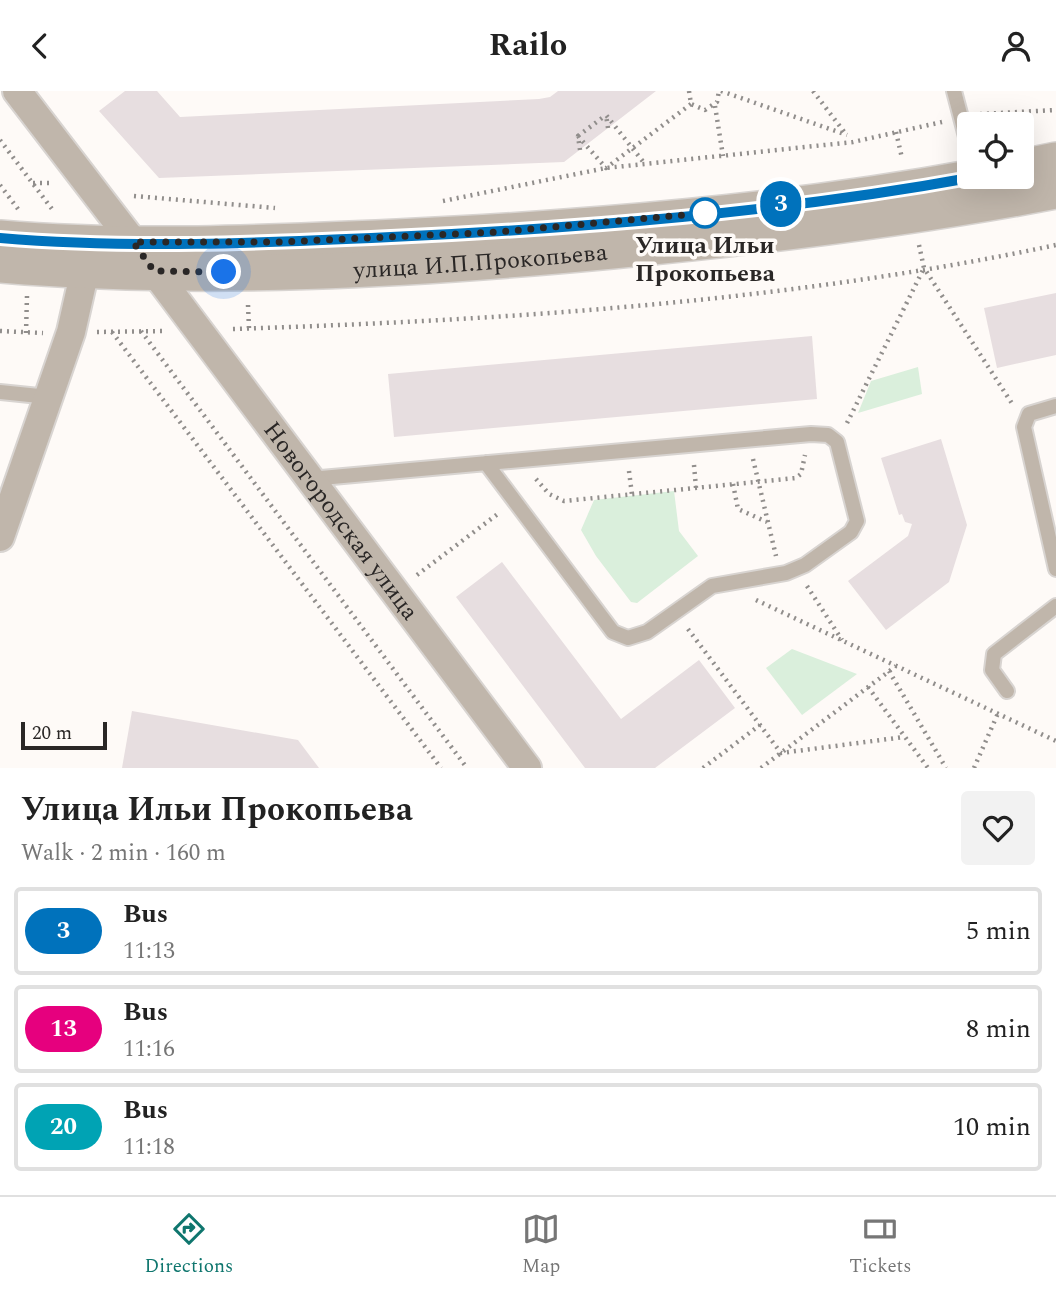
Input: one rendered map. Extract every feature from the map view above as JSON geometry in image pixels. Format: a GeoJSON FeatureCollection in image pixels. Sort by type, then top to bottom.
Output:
{"type":"FeatureCollection","features":[{"type":"Feature","properties":{"kind":"street"},"geometry":{"type":"LineString","coordinates":[[17,91],[154,271]]}},
{"type":"Feature","properties":{"kind":"street"},"geometry":{"type":"LineString","coordinates":[[1034,165],[1056,160]]}},
{"type":"Feature","properties":{"kind":"street","name":"улица И.П.Прокопьева"},"geometry":{"type":"LineString","coordinates":[[14,275],[133,242],[281,242],[498,232],[908,189],[957,187]]}},
{"type":"Feature","properties":{"kind":"street"},"geometry":{"type":"LineString","coordinates":[[0,537],[71,332],[88,256],[95,205],[91,189]]}},
{"type":"Feature","properties":{"kind":"street","name":"улица И.П.Прокопьева"},"geometry":{"type":"LineString","coordinates":[[0,238],[154,271],[247,273],[368,269],[544,257],[719,240],[964,189]]}},
{"type":"Feature","properties":{"kind":"street","name":"улица И.П.Прокопьева"},"geometry":{"type":"LineString","coordinates":[[1025,189],[1056,191]]}},
{"type":"Feature","properties":{"kind":"street","name":"Новогородская улица"},"geometry":{"type":"LineString","coordinates":[[154,271],[527,768]]}},
{"type":"Feature","properties":{"kind":"lane"},"geometry":{"type":"LineString","coordinates":[[954,91],[960,112]]}},
{"type":"Feature","properties":{"kind":"lane"},"geometry":{"type":"LineString","coordinates":[[0,392],[49,397]]}},
{"type":"Feature","properties":{"kind":"lane"},"geometry":{"type":"LineString","coordinates":[[1056,406],[1034,411],[1026,418],[1024,427],[1056,569]]}},
{"type":"Feature","properties":{"kind":"lane"},"geometry":{"type":"LineString","coordinates":[[310,479],[486,463],[748,440],[811,434],[828,436],[837,442],[857,515],[856,524],[851,532],[796,570],[720,583],[705,589],[639,637],[624,637],[613,632],[486,463]]}},
{"type":"Feature","properties":{"kind":"lane"},"geometry":{"type":"LineString","coordinates":[[1007,691],[992,670],[994,655],[1056,606]]}},
{"type":"Feature","properties":{"kind":"path"},"geometry":{"type":"LineString","coordinates":[[689,91],[691,104]]}},
{"type":"Feature","properties":{"kind":"path"},"geometry":{"type":"LineString","coordinates":[[723,156],[715,106],[720,91],[847,135]]}},
{"type":"Feature","properties":{"kind":"path"},"geometry":{"type":"LineString","coordinates":[[813,91],[853,142]]}},
{"type":"Feature","properties":{"kind":"path"},"geometry":{"type":"LineString","coordinates":[[691,104],[705,110],[715,106]]}},
{"type":"Feature","properties":{"kind":"path"},"geometry":{"type":"LineString","coordinates":[[606,168],[691,104]]}},
{"type":"Feature","properties":{"kind":"path"},"geometry":{"type":"LineString","coordinates":[[1018,112],[1056,110]]}},
{"type":"Feature","properties":{"kind":"path"},"geometry":{"type":"LineString","coordinates":[[607,115],[646,165]]}},
{"type":"Feature","properties":{"kind":"path"},"geometry":{"type":"LineString","coordinates":[[607,115],[608,128]]}},
{"type":"Feature","properties":{"kind":"path"},"geometry":{"type":"LineString","coordinates":[[578,136],[607,115]]}},
{"type":"Feature","properties":{"kind":"path"},"geometry":{"type":"LineString","coordinates":[[442,201],[606,168],[853,142],[946,121]]}},
{"type":"Feature","properties":{"kind":"path"},"geometry":{"type":"LineString","coordinates":[[896,132],[904,171]]}},
{"type":"Feature","properties":{"kind":"path"},"geometry":{"type":"LineString","coordinates":[[578,136],[606,168]]}},
{"type":"Feature","properties":{"kind":"path"},"geometry":{"type":"LineString","coordinates":[[578,136],[580,150]]}},
{"type":"Feature","properties":{"kind":"path"},"geometry":{"type":"LineString","coordinates":[[0,140],[33,183]]}},
{"type":"Feature","properties":{"kind":"path"},"geometry":{"type":"LineString","coordinates":[[0,184],[28,218]]}},
{"type":"Feature","properties":{"kind":"path"},"geometry":{"type":"LineString","coordinates":[[127,190],[137,198],[284,208]]}},
{"type":"Feature","properties":{"kind":"path"},"geometry":{"type":"LineString","coordinates":[[917,235],[924,268],[999,387],[1026,418]]}},
{"type":"Feature","properties":{"kind":"path"},"geometry":{"type":"LineString","coordinates":[[226,329],[458,318],[715,298],[851,282],[1056,245]]}},
{"type":"Feature","properties":{"kind":"path"},"geometry":{"type":"LineString","coordinates":[[837,442],[924,268]]}},
{"type":"Feature","properties":{"kind":"path"},"geometry":{"type":"LineString","coordinates":[[14,275],[26,333]]}},
{"type":"Feature","properties":{"kind":"path"},"geometry":{"type":"LineString","coordinates":[[248,301],[249,328]]}},
{"type":"Feature","properties":{"kind":"path"},"geometry":{"type":"LineString","coordinates":[[0,331],[54,333]]}},
{"type":"Feature","properties":{"kind":"path"},"geometry":{"type":"LineString","coordinates":[[141,331],[467,768]]}},
{"type":"Feature","properties":{"kind":"path"},"geometry":{"type":"LineString","coordinates":[[92,332],[174,331]]}},
{"type":"Feature","properties":{"kind":"path"},"geometry":{"type":"LineString","coordinates":[[112,332],[441,768]]}},
{"type":"Feature","properties":{"kind":"path"},"geometry":{"type":"LineString","coordinates":[[521,460],[548,494],[564,501],[799,477],[811,434]]}},
{"type":"Feature","properties":{"kind":"path"},"geometry":{"type":"LineString","coordinates":[[748,440],[781,574]]}},
{"type":"Feature","properties":{"kind":"path"},"geometry":{"type":"LineString","coordinates":[[733,484],[738,509],[768,523]]}},
{"type":"Feature","properties":{"kind":"path"},"geometry":{"type":"LineString","coordinates":[[410,580],[514,502]]}},
{"type":"Feature","properties":{"kind":"path"},"geometry":{"type":"LineString","coordinates":[[796,570],[843,641]]}},
{"type":"Feature","properties":{"kind":"path"},"geometry":{"type":"LineString","coordinates":[[720,583],[1056,741]]}},
{"type":"Feature","properties":{"kind":"path"},"geometry":{"type":"LineString","coordinates":[[674,612],[781,753]]}},
{"type":"Feature","properties":{"kind":"path"},"geometry":{"type":"LineString","coordinates":[[761,768],[896,666]]}},
{"type":"Feature","properties":{"kind":"path"},"geometry":{"type":"LineString","coordinates":[[889,671],[946,768]]}},
{"type":"Feature","properties":{"kind":"path"},"geometry":{"type":"LineString","coordinates":[[868,687],[928,768]]}},
{"type":"Feature","properties":{"kind":"path"},"geometry":{"type":"LineString","coordinates":[[974,768],[998,714]]}},
{"type":"Feature","properties":{"kind":"path"},"geometry":{"type":"LineString","coordinates":[[703,768],[760,725]]}},
{"type":"Feature","properties":{"kind":"path"},"geometry":{"type":"LineString","coordinates":[[781,753],[904,737]]}},
{"type":"Feature","properties":{"kind":"green space"},"geometry":{"type":"Polygon","coordinates":[[[918,367],[922,394],[858,413],[871,381],[918,367]]]}},
{"type":"Feature","properties":{"kind":"green space"},"geometry":{"type":"Polygon","coordinates":[[[674,491],[679,531],[698,556],[637,603],[631,602],[596,556],[581,530],[594,500],[674,491]]]}},
{"type":"Feature","properties":{"kind":"green space"},"geometry":{"type":"Polygon","coordinates":[[[792,649],[857,674],[802,715],[766,668],[792,649]]]}},
{"type":"Feature","properties":{"kind":"building"},"geometry":{"type":"Polygon","coordinates":[[[125,91],[157,91],[180,117],[539,99],[550,97],[558,91],[656,91],[564,162],[159,178],[99,111],[125,91]]]}},
{"type":"Feature","properties":{"kind":"building"},"geometry":{"type":"Polygon","coordinates":[[[1056,293],[1056,355],[997,368],[984,308],[1056,293]]]}},
{"type":"Feature","properties":{"kind":"building"},"geometry":{"type":"Polygon","coordinates":[[[812,336],[817,399],[394,437],[388,374],[812,336]]]}},
{"type":"Feature","properties":{"kind":"building"},"geometry":{"type":"Polygon","coordinates":[[[941,439],[967,525],[949,582],[886,630],[848,581],[908,536],[912,524],[905,522],[902,514],[899,515],[881,458],[941,439]]]}},
{"type":"Feature","properties":{"kind":"building"},"geometry":{"type":"Polygon","coordinates":[[[502,562],[621,719],[699,660],[735,708],[655,768],[585,768],[456,597],[502,562]]]}},
{"type":"Feature","properties":{"kind":"building"},"geometry":{"type":"Polygon","coordinates":[[[132,711],[298,740],[319,768],[122,768],[132,711]]]}},
{"type":"Feature","properties":{"kind":"bus line","name":"3"},"geometry":{"type":"LineString","coordinates":[[0,238],[91,242],[281,242],[498,232],[702,213],[908,189],[957,180]]}},
{"type":"Feature","properties":{"kind":"place","name":"Улица Ильи Прокопьева"},"geometry":{"type":"Point","coordinates":[705,213]}},
{"type":"Feature","properties":{"kind":"route"},"geometry":{"type":"LineString","coordinates":[[224,272],[154,271],[133,242],[281,242],[498,232],[705,213]]}}]}
